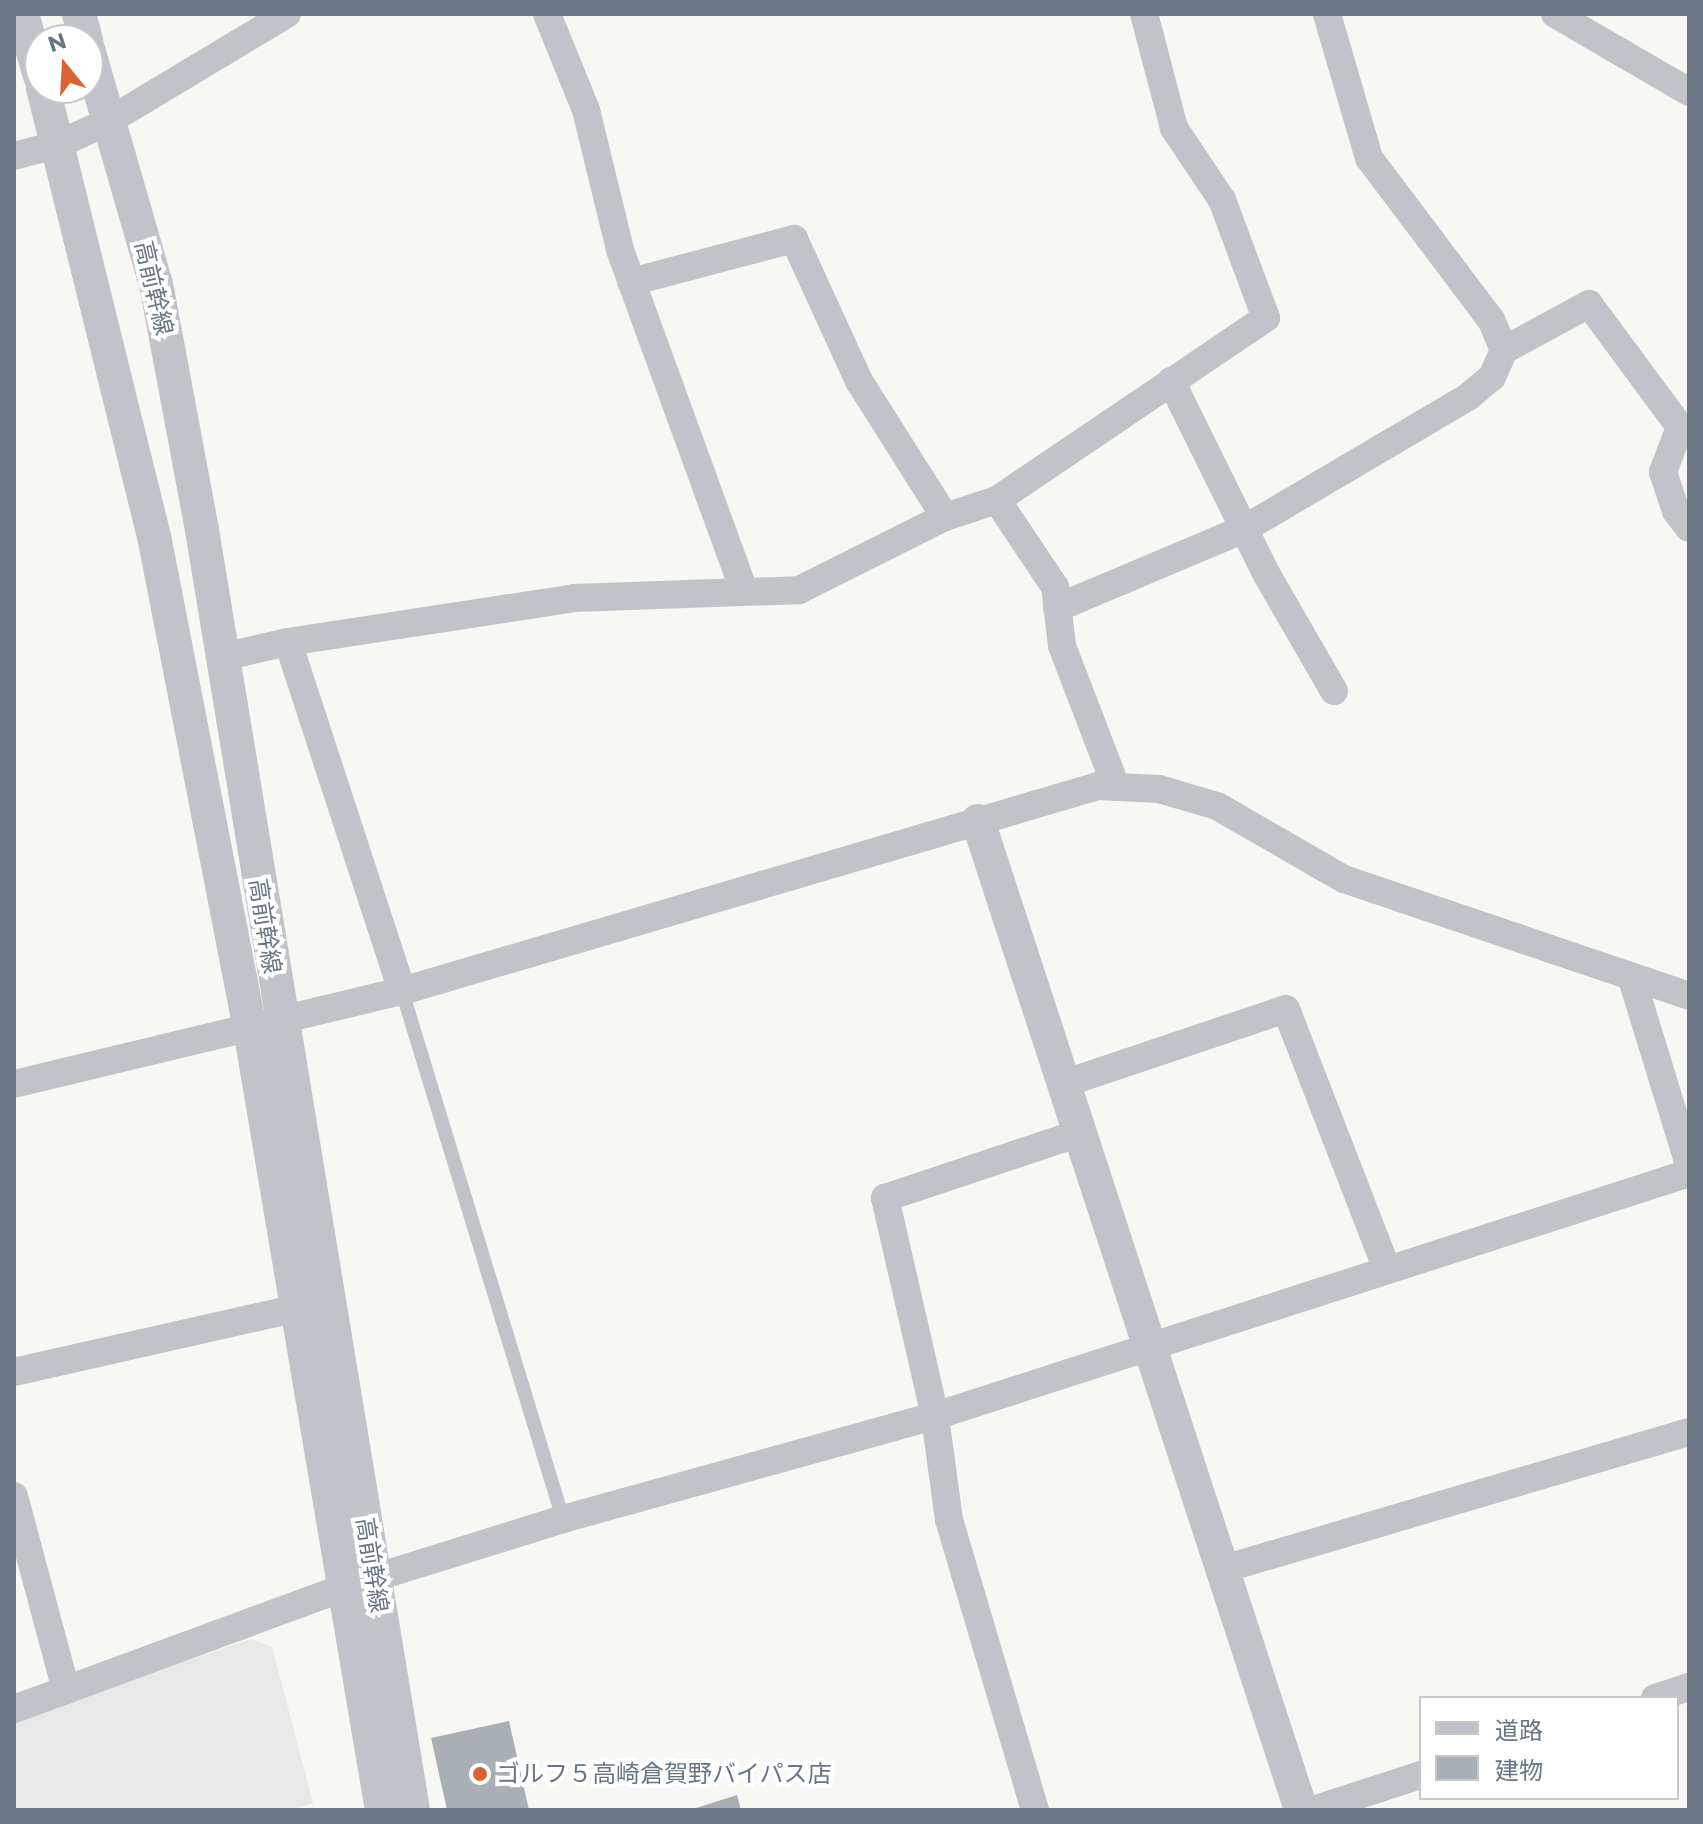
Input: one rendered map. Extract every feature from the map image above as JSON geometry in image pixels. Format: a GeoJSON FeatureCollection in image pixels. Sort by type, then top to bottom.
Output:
{"type":"FeatureCollection","features":[{"type":"Feature","properties":{"kind":"street"},"geometry":{"type":"LineString","coordinates":[[14,156],[59,144],[107,122],[287,14]]}},
{"type":"Feature","properties":{"kind":"street"},"geometry":{"type":"LineString","coordinates":[[547,14],[586,110],[631,282],[744,590]]}},
{"type":"Feature","properties":{"kind":"street"},"geometry":{"type":"LineString","coordinates":[[222,657],[288,642],[574,598],[799,590],[945,517],[997,500],[1266,318],[1222,200],[1174,128],[1144,14]]}},
{"type":"Feature","properties":{"kind":"street"},"geometry":{"type":"LineString","coordinates":[[1327,14],[1369,158],[1491,320],[1504,350]]}},
{"type":"Feature","properties":{"kind":"street"},"geometry":{"type":"LineString","coordinates":[[1555,14],[1689,92]]}},
{"type":"Feature","properties":{"kind":"street","name":"高前幹線"},"geometry":{"type":"LineString","coordinates":[[48,104],[154,536],[265,1025],[359,1584],[382,1810]]}},
{"type":"Feature","properties":{"kind":"street","name":"高前幹線"},"geometry":{"type":"LineString","coordinates":[[102,104],[156,284],[222,657],[297,1308],[413,1810]]}},
{"type":"Feature","properties":{"kind":"street"},"geometry":{"type":"LineString","coordinates":[[631,282],[794,239],[859,381],[945,517]]}},
{"type":"Feature","properties":{"kind":"street"},"geometry":{"type":"LineString","coordinates":[[1057,608],[1244,529],[1468,397],[1492,377],[1504,350],[1589,304],[1680,427],[1663,472],[1676,511],[1689,528]]}},
{"type":"Feature","properties":{"kind":"street"},"geometry":{"type":"LineString","coordinates":[[1171,381],[1244,529],[1334,691]]}},
{"type":"Feature","properties":{"kind":"street"},"geometry":{"type":"LineString","coordinates":[[997,500],[1055,587],[1062,646],[1116,787]]}},
{"type":"Feature","properties":{"kind":"street"},"geometry":{"type":"LineString","coordinates":[[288,642],[402,991]]}},
{"type":"Feature","properties":{"kind":"street"},"geometry":{"type":"LineString","coordinates":[[14,1084],[402,991],[1098,786],[1159,789],[1217,806],[1344,879],[1689,996]]}},
{"type":"Feature","properties":{"kind":"street"},"geometry":{"type":"LineString","coordinates":[[978,821],[1220,1570],[1301,1810]]}},
{"type":"Feature","properties":{"kind":"street"},"geometry":{"type":"LineString","coordinates":[[1631,976],[1689,1165]]}},
{"type":"Feature","properties":{"kind":"street"},"geometry":{"type":"LineString","coordinates":[[1063,1084],[1286,1009],[1387,1269]]}},
{"type":"Feature","properties":{"kind":"street"},"geometry":{"type":"LineString","coordinates":[[1035,1810],[949,1520],[935,1416],[885,1198],[1079,1133]]}},
{"type":"Feature","properties":{"kind":"street"},"geometry":{"type":"LineString","coordinates":[[14,1709],[359,1584],[563,1519],[935,1416],[1689,1173]]}},
{"type":"Feature","properties":{"kind":"street"},"geometry":{"type":"LineString","coordinates":[[14,1372],[297,1308]]}},
{"type":"Feature","properties":{"kind":"street"},"geometry":{"type":"LineString","coordinates":[[1220,1570],[1689,1432]]}},
{"type":"Feature","properties":{"kind":"street"},"geometry":{"type":"LineString","coordinates":[[14,1496],[66,1690]]}},
{"type":"Feature","properties":{"kind":"street"},"geometry":{"type":"LineString","coordinates":[[1661,1696],[1689,1687]]}},
{"type":"Feature","properties":{"kind":"street"},"geometry":{"type":"LineString","coordinates":[[1313,1810],[1419,1776]]}},
{"type":"Feature","properties":{"kind":"lane"},"geometry":{"type":"LineString","coordinates":[[402,991],[563,1519]]}},
{"type":"Feature","properties":{"kind":"shaded area"},"geometry":{"type":"Polygon","coordinates":[[[251,1639],[272,1647],[313,1803],[291,1810],[14,1810],[14,1720],[251,1639]]]}},
{"type":"Feature","properties":{"kind":"building","name":"ゴルフ５高崎倉賀野バイパス店"},"geometry":{"type":"Polygon","coordinates":[[[509,1721],[529,1810],[447,1810],[431,1738],[509,1721]]]}},
{"type":"Feature","properties":{"kind":"building"},"geometry":{"type":"Polygon","coordinates":[[[737,1795],[741,1810],[693,1810],[693,1809],[737,1795]]]}},
{"type":"Feature","properties":{"kind":"place","name":"ゴルフ５高崎倉賀野バイパス店"},"geometry":{"type":"Point","coordinates":[480,1774]}}]}
